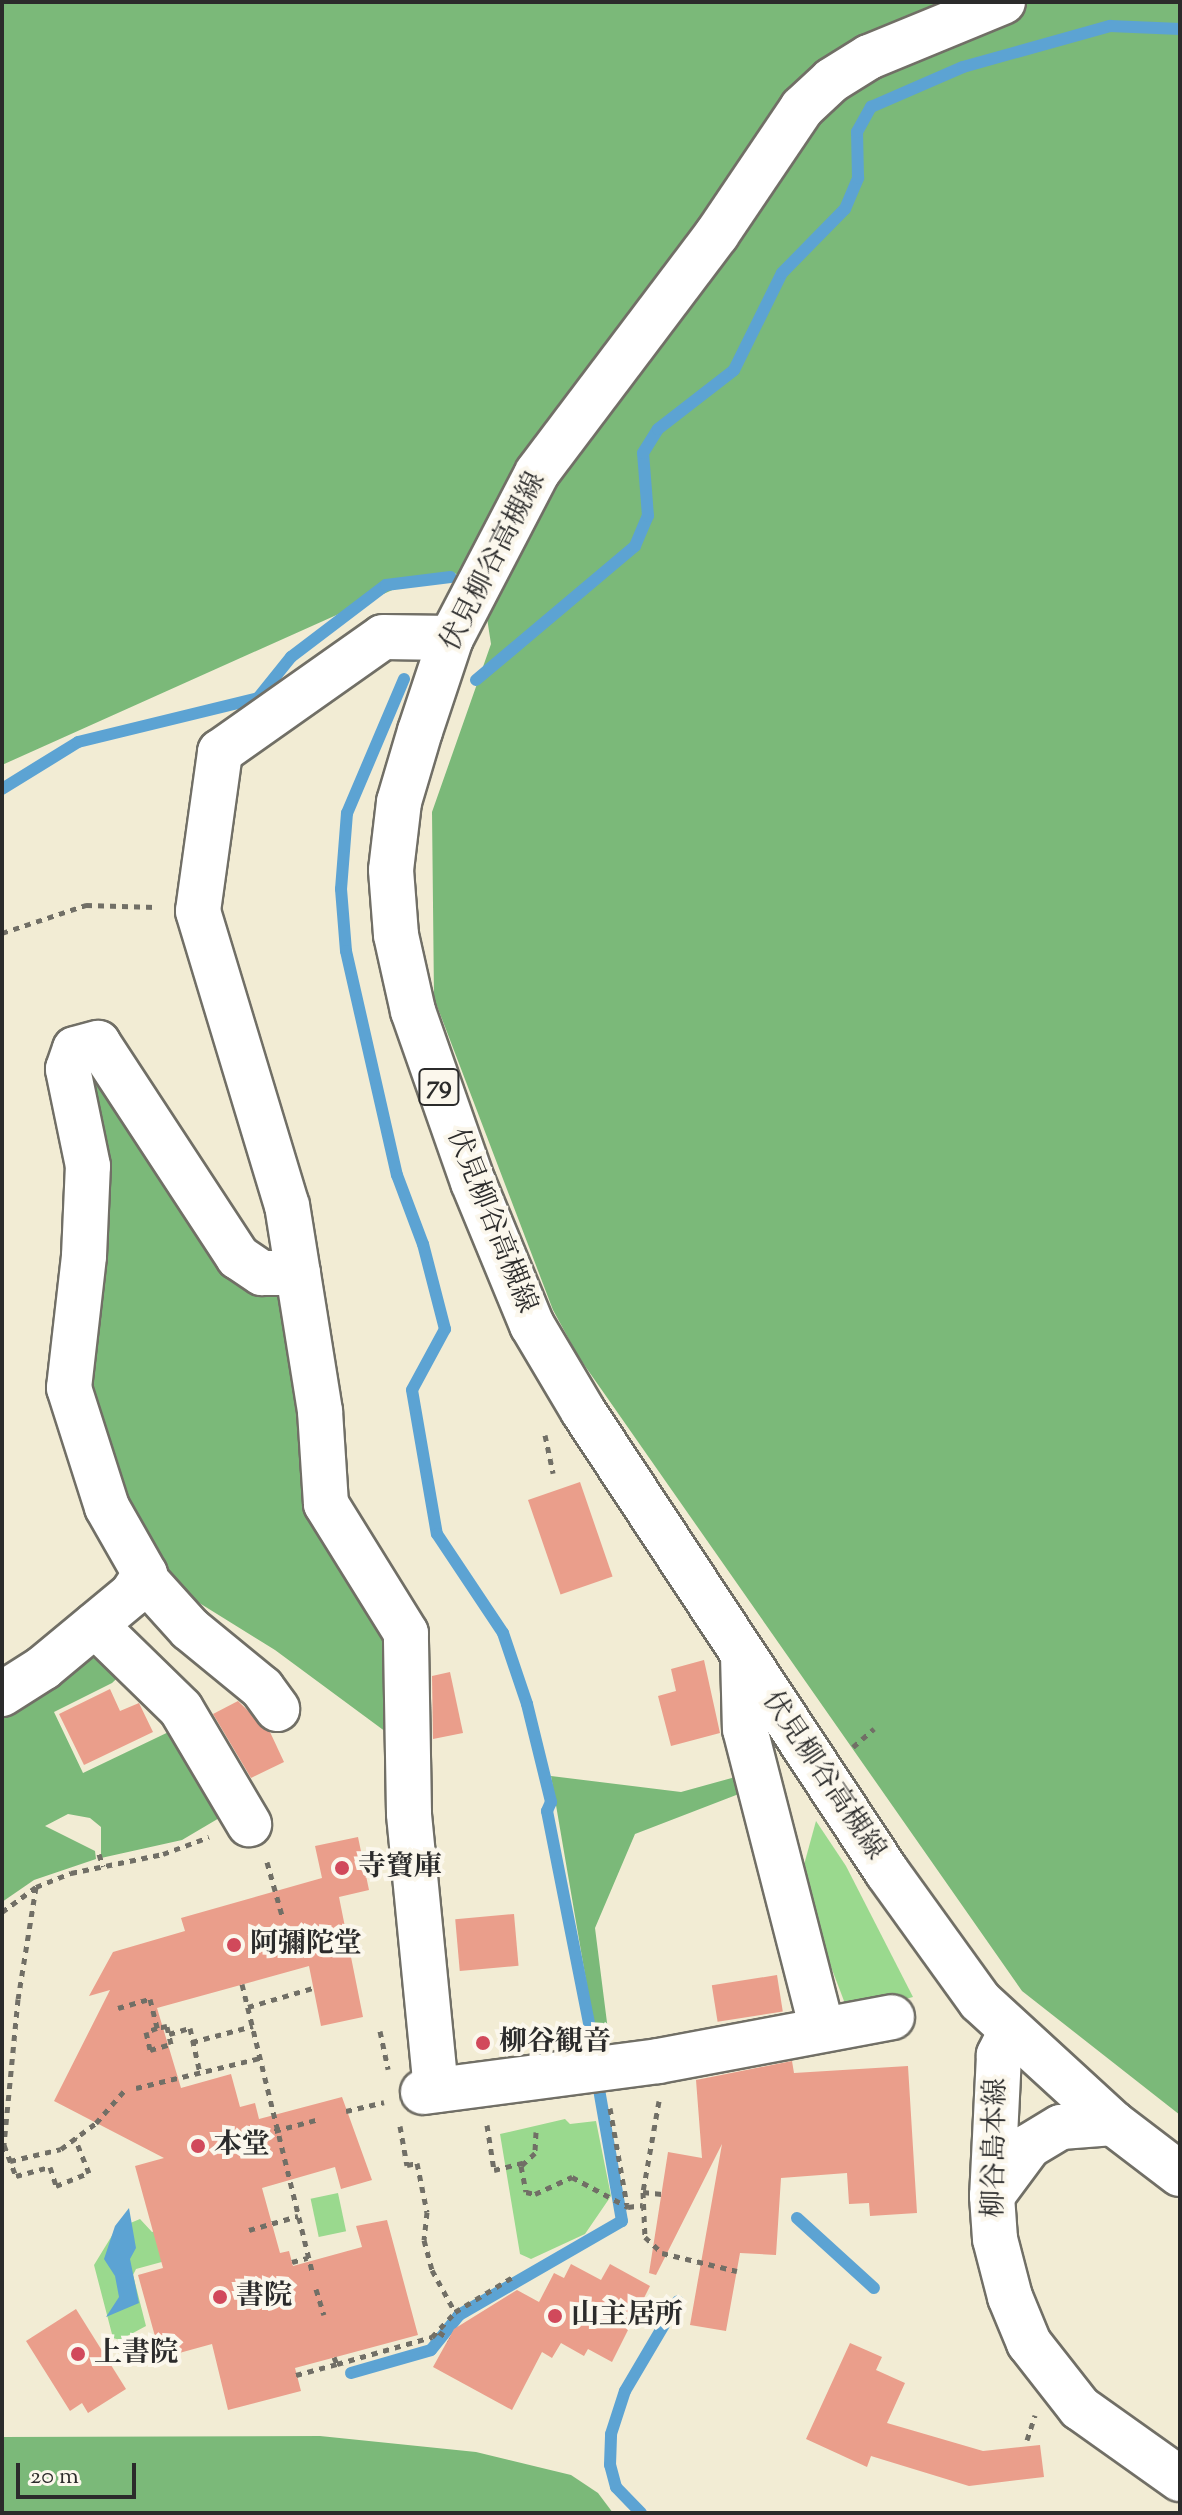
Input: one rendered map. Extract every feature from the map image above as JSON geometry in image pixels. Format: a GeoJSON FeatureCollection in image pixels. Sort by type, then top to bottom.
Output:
{"type":"FeatureCollection","features":[{"type":"Feature","properties":{"kind":"main road","name":"伏見柳谷高槻線"},"geometry":{"type":"LineString","coordinates":[[1003,2],[869,57],[832,80],[802,108],[717,234],[537,473],[451,638],[399,802],[391,870],[396,935],[413,1011],[473,1182],[532,1325],[743,1655],[887,1872],[980,2001],[1010,2033],[1113,2123],[1180,2174]]}},
{"type":"Feature","properties":{"kind":"main road"},"geometry":{"type":"LineString","coordinates":[[451,638],[383,637],[220,752],[198,911],[287,1206],[320,1411],[326,1504],[406,1633],[409,1813],[407,2093],[658,2061],[892,2017]]}},
{"type":"Feature","properties":{"kind":"main road"},"geometry":{"type":"LineString","coordinates":[[277,1709],[262,1688],[190,1629],[143,1577],[107,1507],[69,1388],[84,1256],[88,1166],[68,1069],[75,1049],[98,1043],[238,1257],[262,1273],[298,1273]]}},
{"type":"Feature","properties":{"kind":"main road"},"geometry":{"type":"LineString","coordinates":[[2,1694],[43,1668],[95,1625],[143,1577]]}},
{"type":"Feature","properties":{"kind":"main road"},"geometry":{"type":"LineString","coordinates":[[95,1625],[181,1709],[244,1815]]}},
{"type":"Feature","properties":{"kind":"main road"},"geometry":{"type":"LineString","coordinates":[[743,1655],[745,1729],[820,2021]]}},
{"type":"Feature","properties":{"kind":"main road","name":"柳谷島本線"},"geometry":{"type":"LineString","coordinates":[[1010,2033],[999,2055],[992,2196],[995,2239],[1029,2343],[1080,2408],[1180,2479]]}},
{"type":"Feature","properties":{"kind":"main road"},"geometry":{"type":"LineString","coordinates":[[992,2196],[1029,2146],[1061,2127],[1113,2123]]}},
{"type":"Feature","properties":{"kind":"path"},"geometry":{"type":"LineString","coordinates":[[2,933],[86,905],[198,911]]}},
{"type":"Feature","properties":{"kind":"path"},"geometry":{"type":"LineString","coordinates":[[842,1756],[874,1729]]}},
{"type":"Feature","properties":{"kind":"path"},"geometry":{"type":"LineString","coordinates":[[2,1912],[36,1887],[204,1840],[244,1815],[264,1852],[283,1919]]}},
{"type":"Feature","properties":{"kind":"path"},"geometry":{"type":"LineString","coordinates":[[99,1854],[103,1866]]}},
{"type":"Feature","properties":{"kind":"path"},"geometry":{"type":"LineString","coordinates":[[36,1887],[12,2056],[4,2145],[16,2176],[50,2167],[56,2186],[89,2173],[75,2138]]}},
{"type":"Feature","properties":{"kind":"path"},"geometry":{"type":"LineString","coordinates":[[242,1984],[312,2271]]}},
{"type":"Feature","properties":{"kind":"path"},"geometry":{"type":"LineString","coordinates":[[248,2007],[313,1988]]}},
{"type":"Feature","properties":{"kind":"path"},"geometry":{"type":"LineString","coordinates":[[118,2008],[150,1999],[157,2028]]}},
{"type":"Feature","properties":{"kind":"path"},"geometry":{"type":"LineString","coordinates":[[167,2026],[169,2034],[171,2044],[150,2050],[146,2032],[167,2026]]}},
{"type":"Feature","properties":{"kind":"path"},"geometry":{"type":"LineString","coordinates":[[192,2042],[253,2026]]}},
{"type":"Feature","properties":{"kind":"path"},"geometry":{"type":"LineString","coordinates":[[169,2034],[190,2028],[200,2073]]}},
{"type":"Feature","properties":{"kind":"path"},"geometry":{"type":"LineString","coordinates":[[380,2031],[407,2093],[407,2165],[417,2163],[427,2212],[424,2240],[432,2270],[455,2312]]}},
{"type":"Feature","properties":{"kind":"path"},"geometry":{"type":"LineString","coordinates":[[136,2088],[260,2058]]}},
{"type":"Feature","properties":{"kind":"path"},"geometry":{"type":"LineString","coordinates":[[658,2061],[661,2088],[643,2192],[645,2237],[662,2253],[737,2271]]}},
{"type":"Feature","properties":{"kind":"path"},"geometry":{"type":"LineString","coordinates":[[481,2084],[494,2170],[523,2163],[535,2153],[536,2132]]}},
{"type":"Feature","properties":{"kind":"path"},"geometry":{"type":"LineString","coordinates":[[10,2161],[61,2149],[124,2091]]}},
{"type":"Feature","properties":{"kind":"path"},"geometry":{"type":"LineString","coordinates":[[346,2111],[407,2093]]}},
{"type":"Feature","properties":{"kind":"path"},"geometry":{"type":"LineString","coordinates":[[608,2095],[626,2205]]}},
{"type":"Feature","properties":{"kind":"path"},"geometry":{"type":"LineString","coordinates":[[263,2134],[316,2120]]}},
{"type":"Feature","properties":{"kind":"path"},"geometry":{"type":"LineString","coordinates":[[523,2163],[526,2192],[535,2194],[572,2177],[626,2205],[643,2205]]}},
{"type":"Feature","properties":{"kind":"path"},"geometry":{"type":"LineString","coordinates":[[643,2192],[662,2194]]}},
{"type":"Feature","properties":{"kind":"path"},"geometry":{"type":"LineString","coordinates":[[249,2230],[298,2216]]}},
{"type":"Feature","properties":{"kind":"path"},"geometry":{"type":"LineString","coordinates":[[292,2262],[307,2258]]}},
{"type":"Feature","properties":{"kind":"path"},"geometry":{"type":"LineString","coordinates":[[296,2375],[439,2332],[455,2312],[516,2275]]}},
{"type":"Feature","properties":{"kind":"path"},"geometry":{"type":"LineString","coordinates":[[316,2289],[324,2315]]}},
{"type":"Feature","properties":{"kind":"path"},"geometry":{"type":"LineString","coordinates":[[439,2332],[449,2339]]}},
{"type":"Feature","properties":{"kind":"path"},"geometry":{"type":"LineString","coordinates":[[1027,2440],[1030,2424]]}},
{"type":"Feature","properties":{"kind":"green space"},"geometry":{"type":"Polygon","coordinates":[[[2,2],[1180,2],[1180,2115],[1022,1991],[578,1356],[553,1310],[434,998],[432,812],[491,644],[483,592],[453,572],[399,587],[2,765],[2,2]]]}},
{"type":"Feature","properties":{"kind":"green space"},"geometry":{"type":"Polygon","coordinates":[[[86,1057],[289,1292],[308,1508],[382,1640],[388,1670],[386,1732],[275,1650],[172,1586],[113,1504],[80,1333],[86,1057]]]}},
{"type":"Feature","properties":{"kind":"green space"},"geometry":{"type":"Polygon","coordinates":[[[103,1641],[128,1668],[112,1683],[54,1712],[83,1773],[179,1727],[226,1814],[182,1840],[101,1858],[101,1827],[90,1818],[68,1814],[45,1826],[95,1851],[96,1859],[34,1880],[2,1902],[2,1719],[25,1708],[103,1641]]]}},
{"type":"Feature","properties":{"kind":"green space"},"geometry":{"type":"Polygon","coordinates":[[[551,1776],[681,1792],[739,1776],[744,1792],[635,1834],[595,1928],[611,2054],[599,2056],[551,1776]]]}},
{"type":"Feature","properties":{"kind":"green space"},"geometry":{"type":"Polygon","coordinates":[[[816,1821],[846,1866],[913,1997],[849,2014],[799,1883],[816,1821]]]}},
{"type":"Feature","properties":{"kind":"green space"},"geometry":{"type":"Polygon","coordinates":[[[565,2119],[570,2124],[596,2121],[611,2196],[585,2234],[531,2259],[520,2254],[500,2134],[565,2119]]]}},
{"type":"Feature","properties":{"kind":"green space"},"geometry":{"type":"Polygon","coordinates":[[[338,2193],[346,2231],[319,2237],[311,2199],[338,2193]]]}},
{"type":"Feature","properties":{"kind":"green space"},"geometry":{"type":"Polygon","coordinates":[[[140,2219],[152,2232],[171,2226],[180,2257],[136,2269],[133,2275],[146,2326],[120,2340],[113,2338],[94,2265],[116,2229],[140,2219]]]}},
{"type":"Feature","properties":{"kind":"green space"},"geometry":{"type":"Polygon","coordinates":[[[320,2436],[476,2452],[571,2475],[598,2493],[613,2513],[2,2513],[2,2437],[320,2436]]]}},
{"type":"Feature","properties":{"kind":"water"},"geometry":{"type":"Polygon","coordinates":[[[129,2208],[136,2248],[130,2259],[139,2303],[106,2317],[119,2297],[115,2276],[104,2259],[115,2226],[129,2208]]]}},
{"type":"Feature","properties":{"kind":"building"},"geometry":{"type":"Polygon","coordinates":[[[580,1482],[613,1577],[561,1594],[528,1500],[580,1482]]]}},
{"type":"Feature","properties":{"kind":"building"},"geometry":{"type":"Polygon","coordinates":[[[704,1660],[720,1733],[671,1746],[658,1696],[676,1691],[671,1669],[704,1660]]]}},
{"type":"Feature","properties":{"kind":"building"},"geometry":{"type":"Polygon","coordinates":[[[450,1672],[463,1733],[433,1739],[432,1676],[450,1672]]]}},
{"type":"Feature","properties":{"kind":"building"},"geometry":{"type":"Polygon","coordinates":[[[110,1689],[120,1711],[139,1703],[153,1732],[84,1765],[59,1714],[110,1689]]]}},
{"type":"Feature","properties":{"kind":"building"},"geometry":{"type":"Polygon","coordinates":[[[238,1701],[270,1732],[284,1762],[251,1778],[213,1714],[238,1701]]]}},
{"type":"Feature","properties":{"kind":"building"},"geometry":{"type":"Polygon","coordinates":[[[358,1837],[369,1890],[339,1897],[363,2017],[321,2026],[309,1966],[157,2008],[181,2088],[231,2074],[240,2107],[255,2103],[259,2119],[342,2097],[372,2180],[341,2189],[335,2167],[262,2188],[280,2253],[289,2251],[293,2266],[362,2247],[356,2226],[387,2220],[418,2335],[295,2368],[301,2391],[228,2410],[212,2344],[161,2358],[138,2275],[163,2268],[135,2166],[164,2158],[54,2101],[110,1990],[89,1996],[113,1952],[185,1931],[181,1918],[322,1878],[315,1846],[358,1837]]]}},
{"type":"Feature","properties":{"kind":"building"},"geometry":{"type":"Polygon","coordinates":[[[514,1914],[519,1966],[460,1971],[455,1919],[514,1914]]]}},
{"type":"Feature","properties":{"kind":"building"},"geometry":{"type":"Polygon","coordinates":[[[777,1975],[783,2012],[718,2022],[712,1985],[777,1975]]]}},
{"type":"Feature","properties":{"kind":"building"},"geometry":{"type":"Polygon","coordinates":[[[792,2061],[794,2073],[908,2066],[917,2213],[870,2216],[869,2203],[849,2204],[847,2173],[781,2178],[776,2255],[740,2253],[726,2331],[690,2325],[722,2144],[656,2275],[649,2273],[668,2152],[702,2158],[696,2080],[792,2061]]]}},
{"type":"Feature","properties":{"kind":"building","name":"山主居所"},"geometry":{"type":"Polygon","coordinates":[[[571,2264],[601,2280],[610,2264],[650,2286],[612,2362],[588,2349],[584,2356],[561,2343],[552,2358],[542,2352],[512,2410],[433,2367],[454,2329],[517,2290],[539,2302],[554,2273],[564,2278],[571,2264]]]}},
{"type":"Feature","properties":{"kind":"building","name":"上書院"},"geometry":{"type":"Polygon","coordinates":[[[76,2309],[126,2389],[88,2413],[82,2403],[70,2411],[26,2341],[76,2309]]]}},
{"type":"Feature","properties":{"kind":"building"},"geometry":{"type":"Polygon","coordinates":[[[850,2343],[882,2357],[876,2370],[905,2383],[887,2423],[983,2451],[1040,2445],[1044,2477],[969,2486],[871,2456],[867,2467],[806,2439],[850,2343]]]}},
{"type":"Feature","properties":{"kind":"waterway"},"geometry":{"type":"LineString","coordinates":[[476,680],[635,546],[648,516],[643,453],[658,429],[734,370],[782,273],[845,209],[858,178],[857,132],[871,107],[963,67],[1110,26],[1180,29]]}},
{"type":"Feature","properties":{"kind":"waterway"},"geometry":{"type":"LineString","coordinates":[[2,789],[78,742],[258,698],[291,657],[386,585],[451,577]]}},
{"type":"Feature","properties":{"kind":"waterway"},"geometry":{"type":"LineString","coordinates":[[404,679],[347,813],[341,889],[346,951],[397,1175],[423,1244],[445,1329],[412,1390],[437,1534],[503,1633],[527,1704],[551,1802],[547,1811],[593,2044]]}},
{"type":"Feature","properties":{"kind":"waterway"},"geometry":{"type":"LineString","coordinates":[[351,2373],[431,2350],[459,2315],[622,2221],[599,2089]]}},
{"type":"Feature","properties":{"kind":"waterway"},"geometry":{"type":"LineString","coordinates":[[797,2218],[874,2288]]}},
{"type":"Feature","properties":{"kind":"waterway"},"geometry":{"type":"LineString","coordinates":[[641,2513],[616,2487],[610,2465],[611,2434],[625,2391],[678,2301]]}},
{"type":"Feature","properties":{"kind":"place","name":"寺寶庫"},"geometry":{"type":"Point","coordinates":[342,1868]}},
{"type":"Feature","properties":{"kind":"place","name":"阿彌陀堂"},"geometry":{"type":"Point","coordinates":[234,1945]}},
{"type":"Feature","properties":{"kind":"place","name":"柳谷観音"},"geometry":{"type":"Point","coordinates":[483,2043]}},
{"type":"Feature","properties":{"kind":"place","name":"本堂"},"geometry":{"type":"Point","coordinates":[198,2146]}},
{"type":"Feature","properties":{"kind":"place","name":"書院"},"geometry":{"type":"Point","coordinates":[220,2297]}},
{"type":"Feature","properties":{"kind":"place","name":"山主居所"},"geometry":{"type":"Point","coordinates":[555,2316]}},
{"type":"Feature","properties":{"kind":"place","name":"上書院"},"geometry":{"type":"Point","coordinates":[78,2354]}}]}
